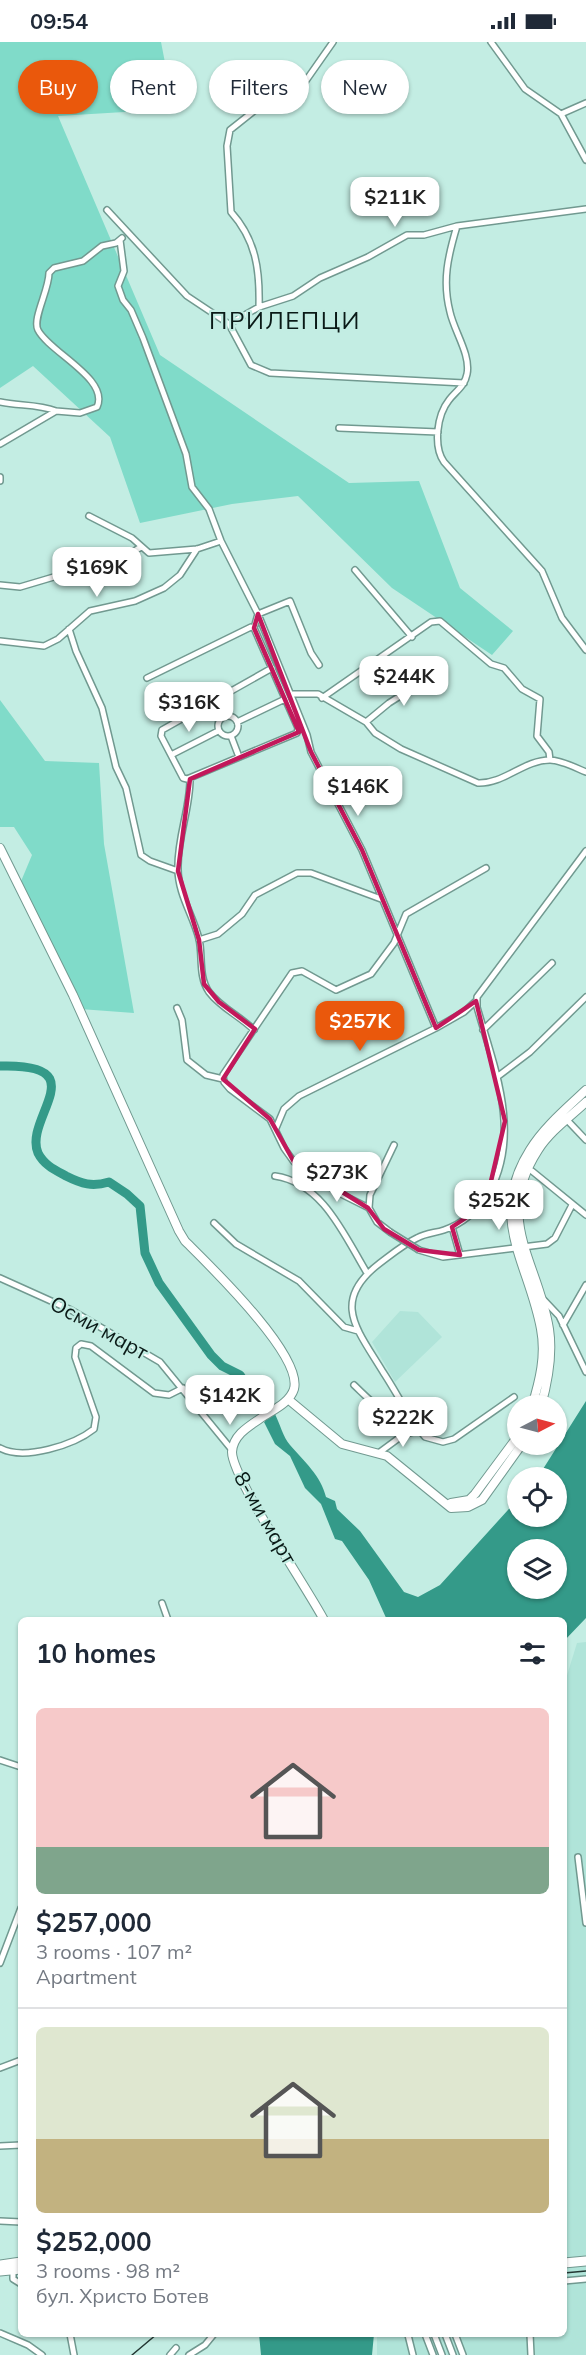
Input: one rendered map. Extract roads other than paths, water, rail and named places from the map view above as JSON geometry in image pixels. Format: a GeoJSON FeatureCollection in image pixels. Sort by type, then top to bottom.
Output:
{"type":"FeatureCollection","features":[{"type":"Feature","properties":{"kind":"main road"},"geometry":{"type":"LineString","coordinates":[[0,848],[80,1009],[179,1231],[185,1241],[238,1294],[291,1366],[295,1383],[285,1402],[342,1444],[380,1452],[451,1508],[468,1507],[482,1500],[514,1455]]}},
{"type":"Feature","properties":{"kind":"main road"},"geometry":{"type":"LineString","coordinates":[[535,1395],[542,1367],[541,1331],[511,1214],[520,1169],[529,1150],[543,1131],[586,1090]]}},
{"type":"Feature","properties":{"kind":"main road"},"geometry":{"type":"LineString","coordinates":[[544,1395],[550,1367],[551,1348],[541,1297],[519,1247],[519,1200],[529,1167],[539,1149],[586,1101]]}},
{"type":"Feature","properties":{"kind":"main road","name":"8-ми март"},"geometry":{"type":"LineString","coordinates":[[285,1402],[238,1435],[232,1450],[234,1463],[322,1617]]}},
{"type":"Feature","properties":{"kind":"main road"},"geometry":{"type":"LineString","coordinates":[[444,1502],[460,1503],[475,1494],[507,1451]]}},
{"type":"Feature","properties":{"kind":"main road"},"geometry":{"type":"LineString","coordinates":[[567,2263],[586,2261]]}},
{"type":"Feature","properties":{"kind":"main road"},"geometry":{"type":"LineString","coordinates":[[0,2265],[18,2262]]}},
{"type":"Feature","properties":{"kind":"main road"},"geometry":{"type":"LineString","coordinates":[[0,2271],[17,2269]]}},
{"type":"Feature","properties":{"kind":"street"},"geometry":{"type":"LineString","coordinates":[[259,307],[257,256],[244,229],[231,212],[228,138],[237,122],[305,82],[333,42]]}},
{"type":"Feature","properties":{"kind":"street"},"geometry":{"type":"LineString","coordinates":[[491,42],[525,89],[561,114],[586,160]]}},
{"type":"Feature","properties":{"kind":"street"},"geometry":{"type":"LineString","coordinates":[[561,114],[586,102]]}},
{"type":"Feature","properties":{"kind":"street"},"geometry":{"type":"LineString","coordinates":[[229,324],[259,307],[293,296],[320,278],[368,257],[407,235],[424,235],[457,226],[586,208]]}},
{"type":"Feature","properties":{"kind":"street"},"geometry":{"type":"LineString","coordinates":[[107,210],[187,296],[229,324],[251,365],[262,372],[464,383]]}},
{"type":"Feature","properties":{"kind":"street"},"geometry":{"type":"LineString","coordinates":[[457,226],[447,261],[445,285],[450,314],[466,362],[467,374],[464,383],[443,409],[438,432],[440,456],[542,571],[562,618],[586,650]]}},
{"type":"Feature","properties":{"kind":"street"},"geometry":{"type":"LineString","coordinates":[[0,402],[21,406],[41,405],[56,411],[88,413],[97,407],[99,398],[88,377],[77,365],[55,351],[38,331],[36,321],[49,288],[49,273],[54,268],[82,261],[102,246],[120,240],[128,232]]}},
{"type":"Feature","properties":{"kind":"street"},"geometry":{"type":"LineString","coordinates":[[120,240],[124,271],[118,286],[123,300],[131,310],[143,338],[186,454],[192,487],[209,509],[221,541],[258,614],[298,728],[297,733],[190,779],[183,778],[161,736],[162,730],[273,668]]}},
{"type":"Feature","properties":{"kind":"street"},"geometry":{"type":"LineString","coordinates":[[0,444],[56,411]]}},
{"type":"Feature","properties":{"kind":"street"},"geometry":{"type":"LineString","coordinates":[[339,428],[438,432]]}},
{"type":"Feature","properties":{"kind":"street"},"geometry":{"type":"LineString","coordinates":[[89,516],[132,538],[149,553],[197,549],[221,541]]}},
{"type":"Feature","properties":{"kind":"street"},"geometry":{"type":"LineString","coordinates":[[0,585],[20,587],[128,555],[141,547]]}},
{"type":"Feature","properties":{"kind":"street"},"geometry":{"type":"LineString","coordinates":[[0,641],[44,646],[90,611],[135,601],[164,588],[180,575],[197,549]]}},
{"type":"Feature","properties":{"kind":"street"},"geometry":{"type":"LineString","coordinates":[[356,570],[412,637]]}},
{"type":"Feature","properties":{"kind":"street"},"geometry":{"type":"LineString","coordinates":[[258,614],[290,602],[311,653],[319,665]]}},
{"type":"Feature","properties":{"kind":"street"},"geometry":{"type":"LineString","coordinates":[[258,614],[254,628],[307,735],[311,752],[362,850],[396,937],[436,1028]]}},
{"type":"Feature","properties":{"kind":"street"},"geometry":{"type":"LineString","coordinates":[[322,698],[431,622],[440,621],[491,664],[504,668],[522,689],[540,699],[537,736],[549,752],[550,760]]}},
{"type":"Feature","properties":{"kind":"street"},"geometry":{"type":"LineString","coordinates":[[147,678],[249,627],[254,628]]}},
{"type":"Feature","properties":{"kind":"street"},"geometry":{"type":"LineString","coordinates":[[69,629],[84,670],[102,708],[116,766],[126,788],[141,855],[178,872]]}},
{"type":"Feature","properties":{"kind":"street"},"geometry":{"type":"LineString","coordinates":[[366,722],[389,703],[430,677]]}},
{"type":"Feature","properties":{"kind":"street"},"geometry":{"type":"LineString","coordinates":[[237,722],[287,697],[318,694],[366,722],[375,733],[401,749],[478,783],[487,783],[550,760],[586,772]]}},
{"type":"Feature","properties":{"kind":"street"},"geometry":{"type":"LineString","coordinates":[[219,698],[225,716]]}},
{"type":"Feature","properties":{"kind":"street"},"geometry":{"type":"LineString","coordinates":[[225,716],[230,716],[237,722],[237,730],[231,736],[225,736],[219,731],[218,722],[225,716]]}},
{"type":"Feature","properties":{"kind":"street"},"geometry":{"type":"LineString","coordinates":[[171,755],[219,731]]}},
{"type":"Feature","properties":{"kind":"street"},"geometry":{"type":"LineString","coordinates":[[231,736],[238,757]]}},
{"type":"Feature","properties":{"kind":"street"},"geometry":{"type":"LineString","coordinates":[[190,779],[189,800],[180,840],[178,872],[186,910],[199,940],[204,984],[219,1002],[254,1030]]}},
{"type":"Feature","properties":{"kind":"street"},"geometry":{"type":"LineString","coordinates":[[276,1128],[284,1109],[299,1096],[464,1012],[477,999],[586,851]]}},
{"type":"Feature","properties":{"kind":"street"},"geometry":{"type":"LineString","coordinates":[[223,1079],[224,1072],[292,974],[302,971],[331,989],[340,989],[371,974],[396,937],[406,914],[486,868]]}},
{"type":"Feature","properties":{"kind":"street"},"geometry":{"type":"LineString","coordinates":[[199,940],[218,934],[242,914],[255,895],[270,885],[286,881],[297,873],[311,873],[381,898]]}},
{"type":"Feature","properties":{"kind":"street"},"geometry":{"type":"LineString","coordinates":[[483,1030],[552,963]]}},
{"type":"Feature","properties":{"kind":"street"},"geometry":{"type":"LineString","coordinates":[[497,1077],[530,1052],[586,997]]}},
{"type":"Feature","properties":{"kind":"street"},"geometry":{"type":"LineString","coordinates":[[477,999],[506,1121],[495,1178],[482,1204],[452,1227],[416,1238],[366,1273],[357,1282],[352,1300],[358,1331],[420,1430],[432,1440],[454,1439],[507,1402]]}},
{"type":"Feature","properties":{"kind":"street"},"geometry":{"type":"LineString","coordinates":[[177,1008],[182,1020],[187,1060],[206,1075],[223,1079],[230,1089],[261,1110],[276,1128],[284,1148],[294,1162],[339,1193],[369,1208],[377,1222],[419,1250],[443,1257],[547,1244],[555,1238],[572,1205]]}},
{"type":"Feature","properties":{"kind":"street"},"geometry":{"type":"LineString","coordinates":[[567,1120],[586,1140]]}},
{"type":"Feature","properties":{"kind":"street"},"geometry":{"type":"LineString","coordinates":[[369,1208],[370,1195],[394,1145]]}},
{"type":"Feature","properties":{"kind":"street"},"geometry":{"type":"LineString","coordinates":[[532,1171],[586,1215]]}},
{"type":"Feature","properties":{"kind":"street"},"geometry":{"type":"LineString","coordinates":[[275,1176],[301,1183],[318,1198],[366,1273]]}},
{"type":"Feature","properties":{"kind":"street"},"geometry":{"type":"LineString","coordinates":[[214,1223],[237,1244],[299,1281],[344,1327],[358,1331]]}},
{"type":"Feature","properties":{"kind":"street"},"geometry":{"type":"LineString","coordinates":[[452,1227],[460,1256]]}},
{"type":"Feature","properties":{"kind":"street","name":"Осми март"},"geometry":{"type":"LineString","coordinates":[[0,1278],[71,1310],[152,1356],[183,1388],[232,1450]]}},
{"type":"Feature","properties":{"kind":"street"},"geometry":{"type":"LineString","coordinates":[[563,1325],[586,1285]]}},
{"type":"Feature","properties":{"kind":"street"},"geometry":{"type":"LineString","coordinates":[[541,1297],[551,1306],[563,1325],[586,1372]]}},
{"type":"Feature","properties":{"kind":"street"},"geometry":{"type":"LineString","coordinates":[[0,1448],[12,1453],[36,1453],[94,1429],[96,1417],[75,1357],[76,1348],[81,1344],[91,1346],[154,1393],[169,1395],[183,1388]]}},
{"type":"Feature","properties":{"kind":"street"},"geometry":{"type":"LineString","coordinates":[[354,1385],[392,1415],[409,1413]]}},
{"type":"Feature","properties":{"kind":"street"},"geometry":{"type":"LineString","coordinates":[[380,1452],[403,1435],[420,1430]]}},
{"type":"Feature","properties":{"kind":"street"},"geometry":{"type":"LineString","coordinates":[[162,1603],[167,1617]]}},
{"type":"Feature","properties":{"kind":"street"},"geometry":{"type":"LineString","coordinates":[[0,1760],[18,1766]]}},
{"type":"Feature","properties":{"kind":"street"},"geometry":{"type":"LineString","coordinates":[[578,1857],[586,1923]]}},
{"type":"Feature","properties":{"kind":"street"},"geometry":{"type":"LineString","coordinates":[[0,1963],[18,1916]]}},
{"type":"Feature","properties":{"kind":"street"},"geometry":{"type":"LineString","coordinates":[[0,2068],[18,2061]]}},
{"type":"Feature","properties":{"kind":"street"},"geometry":{"type":"LineString","coordinates":[[0,2146],[18,2145]]}},
{"type":"Feature","properties":{"kind":"street"},"geometry":{"type":"LineString","coordinates":[[0,2220],[18,2222]]}},
{"type":"Feature","properties":{"kind":"street"},"geometry":{"type":"LineString","coordinates":[[17,2269],[13,2279],[18,2282]]}},
{"type":"Feature","properties":{"kind":"street"},"geometry":{"type":"LineString","coordinates":[[567,2281],[586,2279]]}},
{"type":"Feature","properties":{"kind":"street"},"geometry":{"type":"LineString","coordinates":[[0,2333],[28,2345],[42,2355]]}},
{"type":"Feature","properties":{"kind":"street"},"geometry":{"type":"LineString","coordinates":[[71,2337],[74,2355]]}},
{"type":"Feature","properties":{"kind":"street"},"geometry":{"type":"LineString","coordinates":[[189,2355],[204,2346],[212,2337]]}},
{"type":"Feature","properties":{"kind":"street"},"geometry":{"type":"LineString","coordinates":[[408,2337],[413,2355]]}},
{"type":"Feature","properties":{"kind":"street"},"geometry":{"type":"LineString","coordinates":[[425,2337],[433,2355]]}},
{"type":"Feature","properties":{"kind":"street"},"geometry":{"type":"LineString","coordinates":[[435,2337],[442,2355]]}},
{"type":"Feature","properties":{"kind":"street"},"geometry":{"type":"LineString","coordinates":[[446,2337],[453,2355]]}},
{"type":"Feature","properties":{"kind":"street"},"geometry":{"type":"LineString","coordinates":[[456,2337],[463,2355]]}},
{"type":"Feature","properties":{"kind":"street"},"geometry":{"type":"LineString","coordinates":[[530,2337],[531,2355]]}},
{"type":"Feature","properties":{"kind":"street"},"geometry":{"type":"LineString","coordinates":[[170,2355],[176,2348]]}},
{"type":"Feature","properties":{"kind":"waterway"},"geometry":{"type":"LineString","coordinates":[[0,1066],[29,1067],[45,1073],[51,1083],[50,1095],[36,1139],[40,1157],[54,1169],[77,1181],[87,1184],[109,1182],[140,1206],[145,1253],[159,1283],[211,1355],[222,1366],[240,1375],[270,1420]]}},
{"type":"Feature","properties":{"kind":"railway"},"geometry":{"type":"LineString","coordinates":[[567,2273],[586,2271]]}},
{"type":"Feature","properties":{"kind":"railway"},"geometry":{"type":"LineString","coordinates":[[132,2355],[153,2337]]}},
{"type":"Feature","properties":{"kind":"district","name":"ПРИЛЕПЦИ"},"geometry":{"type":"Point","coordinates":[285,321]}}]}
